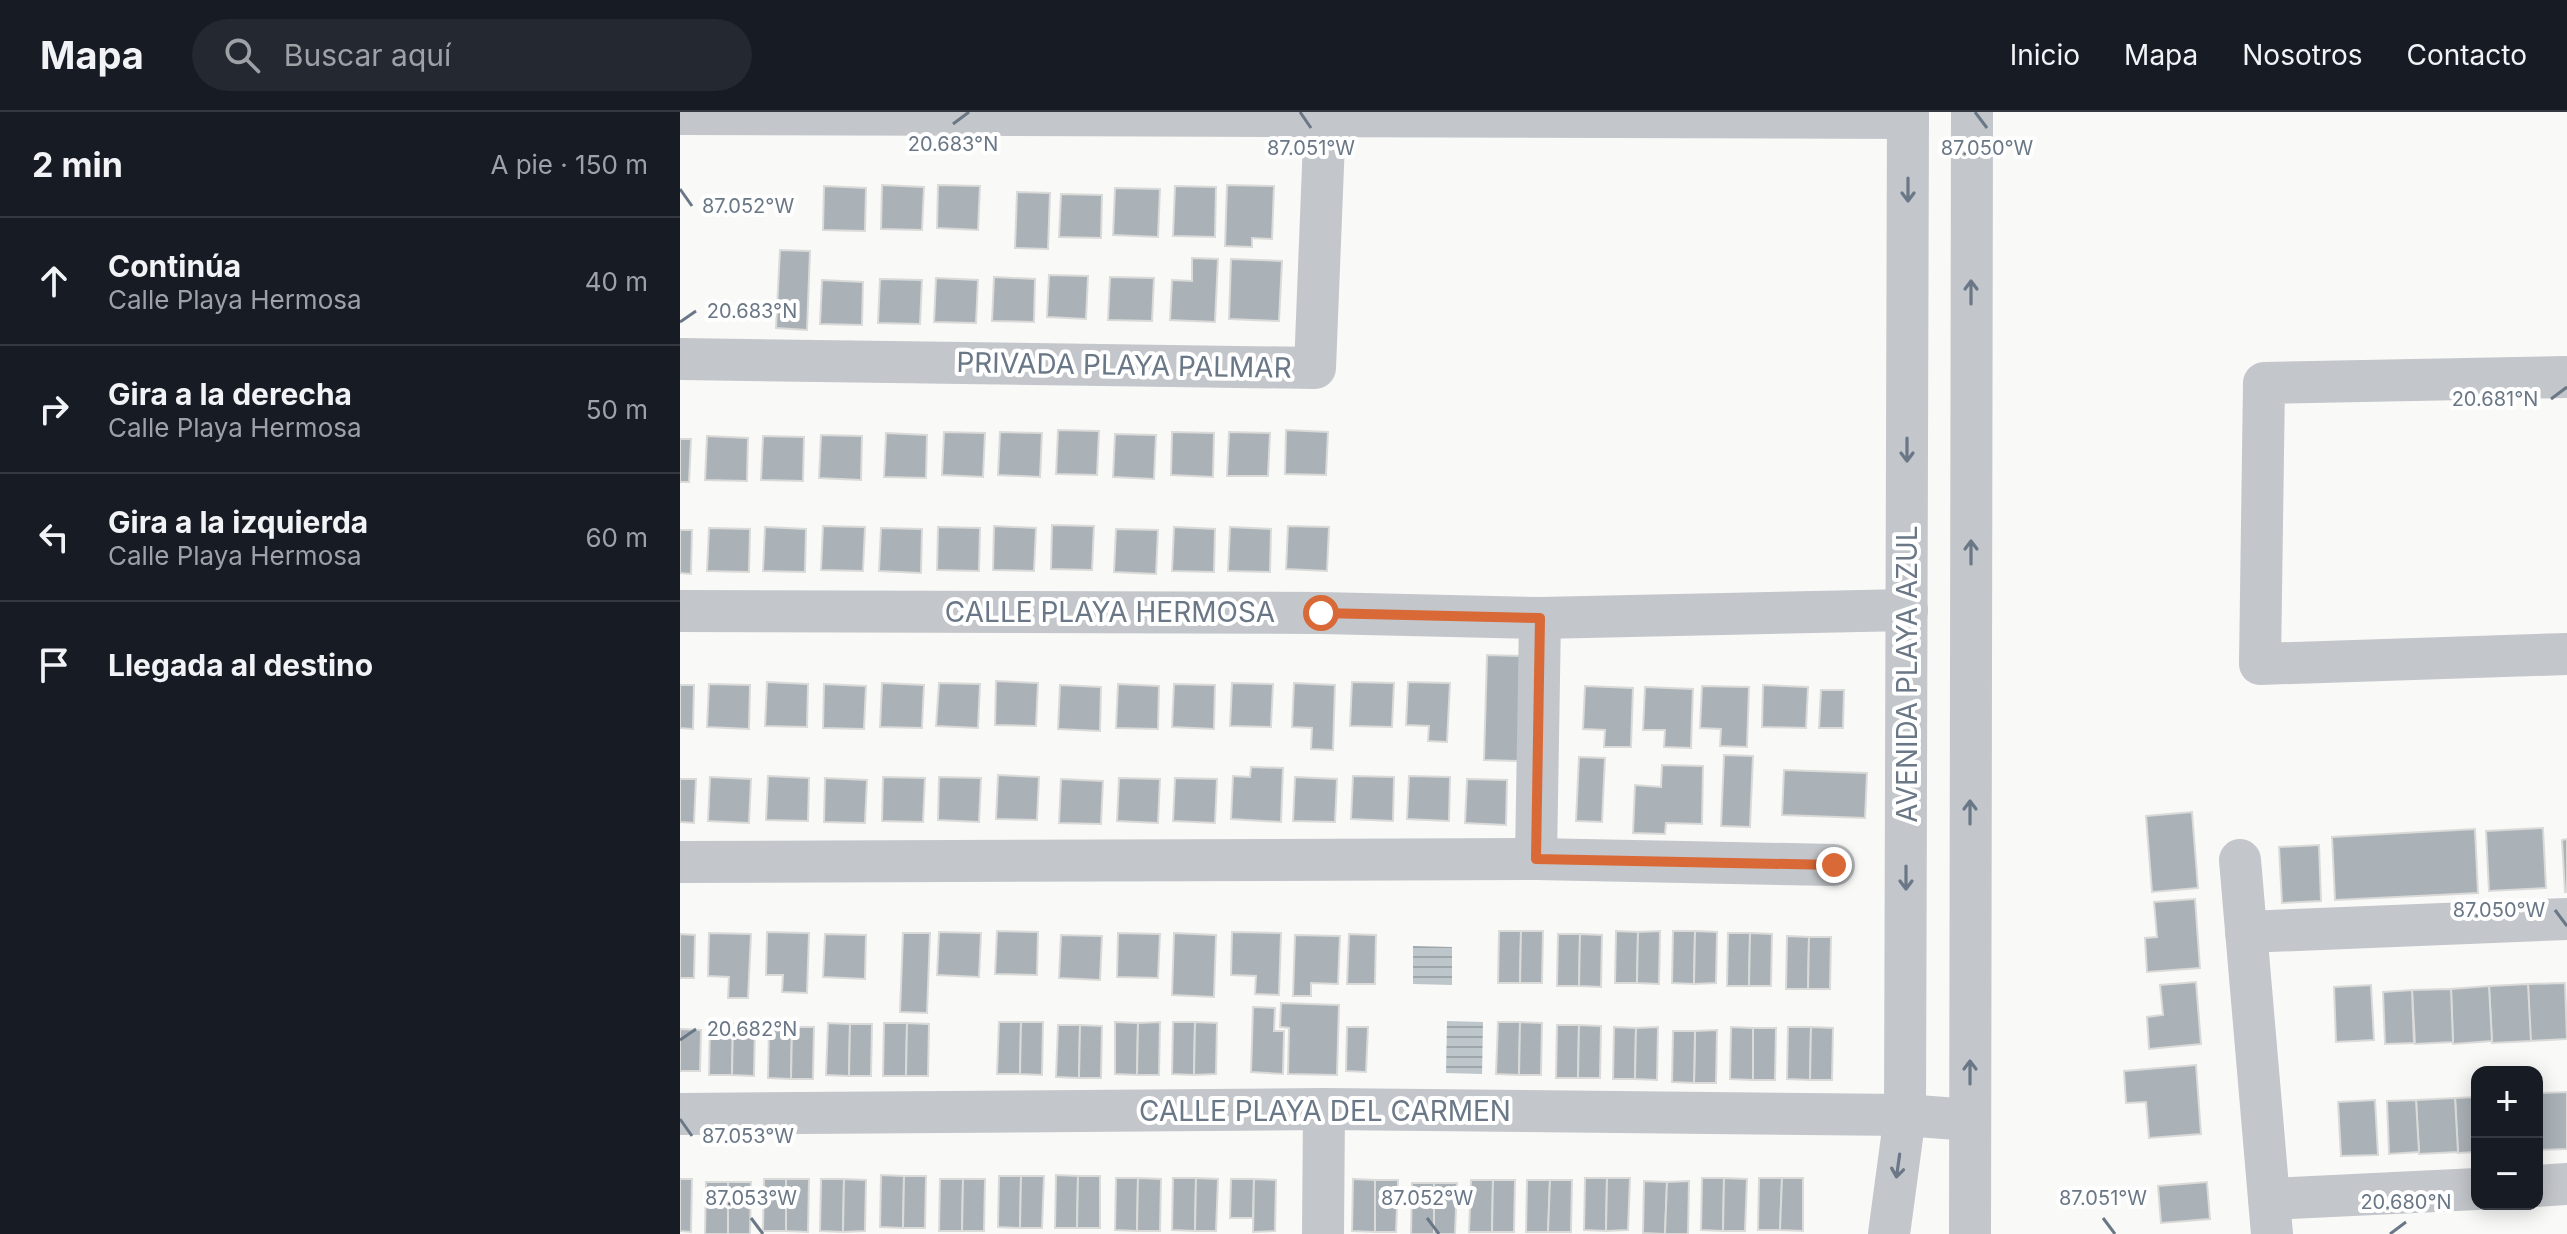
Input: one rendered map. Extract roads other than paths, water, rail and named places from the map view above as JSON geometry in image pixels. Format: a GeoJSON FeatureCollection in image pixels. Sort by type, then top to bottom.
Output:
{"type":"FeatureCollection","features":[{"type":"Feature","properties":{"kind":"street"},"geometry":{"type":"LineString","coordinates":[[1970,1234],[1972,112]]}},
{"type":"Feature","properties":{"kind":"street"},"geometry":{"type":"LineString","coordinates":[[680,114],[1908,115]]}},
{"type":"Feature","properties":{"kind":"street","name":"AVENIDA PLAYA AZUL"},"geometry":{"type":"LineString","coordinates":[[1889,1234],[1905,1115],[1908,115]]}},
{"type":"Feature","properties":{"kind":"street","name":"PRIVADA PLAYA PALMAR"},"geometry":{"type":"LineString","coordinates":[[680,359],[1315,368],[1325,116]]}},
{"type":"Feature","properties":{"kind":"street"},"geometry":{"type":"LineString","coordinates":[[2567,377],[2264,383],[2260,664],[2567,654]]}},
{"type":"Feature","properties":{"kind":"street","name":"CALLE PLAYA HERMOSA"},"geometry":{"type":"LineString","coordinates":[[680,611],[1306,613],[1540,618],[1907,610]]}},
{"type":"Feature","properties":{"kind":"street"},"geometry":{"type":"LineString","coordinates":[[1536,859],[1540,618]]}},
{"type":"Feature","properties":{"kind":"street"},"geometry":{"type":"LineString","coordinates":[[680,862],[1536,859],[1834,865]]}},
{"type":"Feature","properties":{"kind":"street"},"geometry":{"type":"LineString","coordinates":[[2240,860],[2270,1217],[2471,1190]]}},
{"type":"Feature","properties":{"kind":"street"},"geometry":{"type":"LineString","coordinates":[[2246,932],[2567,919]]}},
{"type":"Feature","properties":{"kind":"street"},"geometry":{"type":"LineString","coordinates":[[1323,1234],[1324,1109]]}},
{"type":"Feature","properties":{"kind":"street","name":"CALLE PLAYA DEL CARMEN"},"geometry":{"type":"LineString","coordinates":[[680,1114],[1324,1109],[1905,1115],[1970,1120]]}},
{"type":"Feature","properties":{"kind":"street"},"geometry":{"type":"LineString","coordinates":[[2543,1186],[2567,1184]]}}]}
